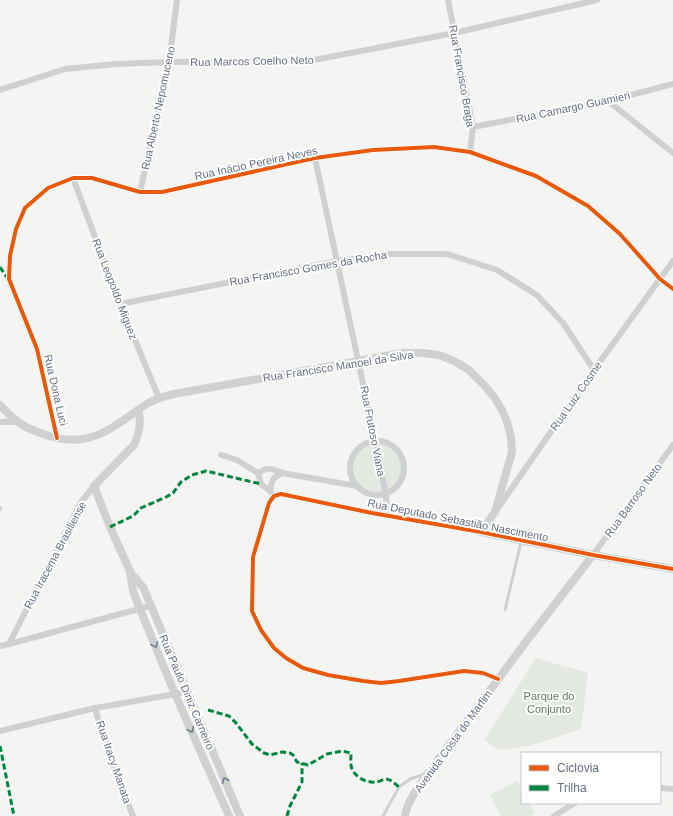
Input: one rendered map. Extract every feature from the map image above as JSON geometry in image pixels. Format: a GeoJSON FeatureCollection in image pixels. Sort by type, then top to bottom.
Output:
{"type":"FeatureCollection","features":[{"type":"Feature","properties":{"kind":"street","name":"Rua Alberto Nepomuceno"},"geometry":{"type":"LineString","coordinates":[[140,192],[169,62],[177,0]]}},
{"type":"Feature","properties":{"kind":"street","name":"Rua Francisco Braga"},"geometry":{"type":"LineString","coordinates":[[448,0],[473,127],[470,152]]}},
{"type":"Feature","properties":{"kind":"street","name":"Rua Marcos Coelho Neto"},"geometry":{"type":"LineString","coordinates":[[0,90],[65,69],[116,64],[309,61],[454,33],[597,0]]}},
{"type":"Feature","properties":{"kind":"street","name":"Rua Camargo Guamieri"},"geometry":{"type":"LineString","coordinates":[[473,127],[608,101],[673,84]]}},
{"type":"Feature","properties":{"kind":"street"},"geometry":{"type":"LineString","coordinates":[[608,101],[673,153]]}},
{"type":"Feature","properties":{"kind":"street","name":"Rua Inácio Pereira Neves"},"geometry":{"type":"LineString","coordinates":[[8,279],[10,256],[16,229],[25,208],[48,188],[73,178],[92,178],[140,192],[162,192],[315,158],[373,150],[434,147],[470,152],[536,176],[588,206],[620,234],[660,279],[673,289]]}},
{"type":"Feature","properties":{"kind":"street","name":"Rua Frutoso Viana"},"geometry":{"type":"LineString","coordinates":[[315,158],[375,440],[386,495],[387,516]]}},
{"type":"Feature","properties":{"kind":"street","name":"Rua Leopoldo Miguez"},"geometry":{"type":"LineString","coordinates":[[73,178],[120,304],[160,398]]}},
{"type":"Feature","properties":{"kind":"street","name":"Rua Francisco Gomes da Rocha"},"geometry":{"type":"LineString","coordinates":[[120,304],[337,261],[391,254],[447,254],[497,270],[537,295],[563,323],[594,370]]}},
{"type":"Feature","properties":{"kind":"street","name":"Rua Luiz Cosme"},"geometry":{"type":"LineString","coordinates":[[481,532],[594,370],[673,261]]}},
{"type":"Feature","properties":{"kind":"street","name":"Rua Dona Luci"},"geometry":{"type":"LineString","coordinates":[[8,279],[37,349],[57,438]]}},
{"type":"Feature","properties":{"kind":"street","name":"Rua Francisco Manoel da Silva"},"geometry":{"type":"LineString","coordinates":[[0,405],[18,422],[28,428],[57,438],[84,440],[112,428],[150,403],[174,394],[402,353],[439,355],[454,361],[469,370],[494,397],[507,422],[511,437],[512,452],[494,512]]}},
{"type":"Feature","properties":{"kind":"street","name":"Rua Iracema Brasiliense"},"geometry":{"type":"LineString","coordinates":[[9,644],[81,502],[94,486],[134,445],[140,426],[138,410]]}},
{"type":"Feature","properties":{"kind":"street"},"geometry":{"type":"LineString","coordinates":[[0,422],[18,422]]}},
{"type":"Feature","properties":{"kind":"street"},"geometry":{"type":"LineString","coordinates":[[357,486],[350,475],[350,462],[355,450],[365,442],[375,440],[390,443],[399,451],[404,462],[404,474],[399,486],[386,495]]}},
{"type":"Feature","properties":{"kind":"street","name":"Rua Barroso Neto"},"geometry":{"type":"LineString","coordinates":[[592,555],[673,446]]}},
{"type":"Feature","properties":{"kind":"street"},"geometry":{"type":"LineString","coordinates":[[221,455],[237,460],[258,473],[261,484],[274,496],[266,511],[253,557],[252,611],[261,630],[274,648],[286,658],[303,668],[328,675],[382,683],[464,671],[483,673],[498,679]]}},
{"type":"Feature","properties":{"kind":"street","name":"Rua Deputado Sebastião Nascimento"},"geometry":{"type":"LineString","coordinates":[[258,473],[265,469],[272,468],[282,473],[357,486],[366,493],[375,496],[386,495]]}},
{"type":"Feature","properties":{"kind":"street"},"geometry":{"type":"LineString","coordinates":[[270,491],[272,480],[276,475],[282,473]]}},
{"type":"Feature","properties":{"kind":"street","name":"Rua Paulo Diniz Carneiro"},"geometry":{"type":"LineString","coordinates":[[94,486],[130,571],[133,591],[140,609],[228,816]]}},
{"type":"Feature","properties":{"kind":"street","name":"Rua Deputado Sebastião Nascimento"},"geometry":{"type":"LineString","coordinates":[[274,496],[281,494],[387,516],[481,532],[592,555],[673,569]]}},
{"type":"Feature","properties":{"kind":"street","name":"Avenida Costa do Marfim"},"geometry":{"type":"LineString","coordinates":[[405,816],[415,792],[429,772],[592,555]]}},
{"type":"Feature","properties":{"kind":"street","name":"Rua Paulo Diniz Carneiro"},"geometry":{"type":"LineString","coordinates":[[130,571],[143,587],[240,816]]}},
{"type":"Feature","properties":{"kind":"street"},"geometry":{"type":"LineString","coordinates":[[0,646],[150,606]]}},
{"type":"Feature","properties":{"kind":"street"},"geometry":{"type":"LineString","coordinates":[[0,731],[95,708],[187,692]]}},
{"type":"Feature","properties":{"kind":"street","name":"Rua Iracy Manata"},"geometry":{"type":"LineString","coordinates":[[95,708],[107,750],[133,816]]}},
{"type":"Feature","properties":{"kind":"street"},"geometry":{"type":"LineString","coordinates":[[661,788],[673,789]]}},
{"type":"Feature","properties":{"kind":"street"},"geometry":{"type":"LineString","coordinates":[[554,816],[573,804]]}},
{"type":"Feature","properties":{"kind":"lane"},"geometry":{"type":"LineString","coordinates":[[505,610],[522,540]]}},
{"type":"Feature","properties":{"kind":"lane"},"geometry":{"type":"LineString","coordinates":[[384,816],[399,787],[410,779],[429,772]]}},
{"type":"Feature","properties":{"kind":"green space"},"geometry":{"type":"Polygon","coordinates":[[[372,441],[382,441],[392,445],[400,453],[404,463],[404,473],[400,483],[392,491],[382,495],[372,495],[362,491],[354,483],[350,473],[350,463],[354,453],[362,445],[372,441]]]}},
{"type":"Feature","properties":{"kind":"green space","name":"Parque do Conjunto"},"geometry":{"type":"Polygon","coordinates":[[[536,658],[588,673],[581,729],[529,746],[499,750],[484,740],[536,658]]]}},
{"type":"Feature","properties":{"kind":"green space"},"geometry":{"type":"Polygon","coordinates":[[[517,781],[521,788],[521,804],[530,804],[535,814],[530,816],[501,816],[490,795],[517,781]]]}},
{"type":"Feature","properties":{"kind":"marked path"},"geometry":{"type":"LineString","coordinates":[[0,267],[8,279]]}},
{"type":"Feature","properties":{"kind":"marked path"},"geometry":{"type":"LineString","coordinates":[[110,527],[133,516],[141,508],[173,493],[181,482],[192,475],[206,471],[261,484]]}},
{"type":"Feature","properties":{"kind":"marked path"},"geometry":{"type":"LineString","coordinates":[[208,710],[229,716],[252,744],[264,753],[270,755],[282,752],[290,753],[297,762],[308,765],[327,754],[342,751],[351,753],[351,767],[356,775],[366,781],[373,782],[387,779],[399,787]]}},
{"type":"Feature","properties":{"kind":"marked path"},"geometry":{"type":"LineString","coordinates":[[0,746],[14,816]]}},
{"type":"Feature","properties":{"kind":"marked path"},"geometry":{"type":"LineString","coordinates":[[287,816],[290,806],[302,782],[302,763]]}},
{"type":"Feature","properties":{"kind":"cycle path"},"geometry":{"type":"LineString","coordinates":[[57,438],[37,349],[9,279],[10,256],[16,229],[25,208],[48,188],[73,178],[92,178],[140,192],[162,192],[315,158],[373,150],[434,147],[470,152],[536,176],[588,206],[620,234],[660,279],[673,289]]}},
{"type":"Feature","properties":{"kind":"cycle path"},"geometry":{"type":"LineString","coordinates":[[498,679],[483,673],[464,671],[381,683],[328,675],[303,668],[286,658],[274,648],[261,630],[252,611],[253,557],[269,503],[274,496],[281,494],[372,513],[481,532],[593,555],[673,569]]}}]}
